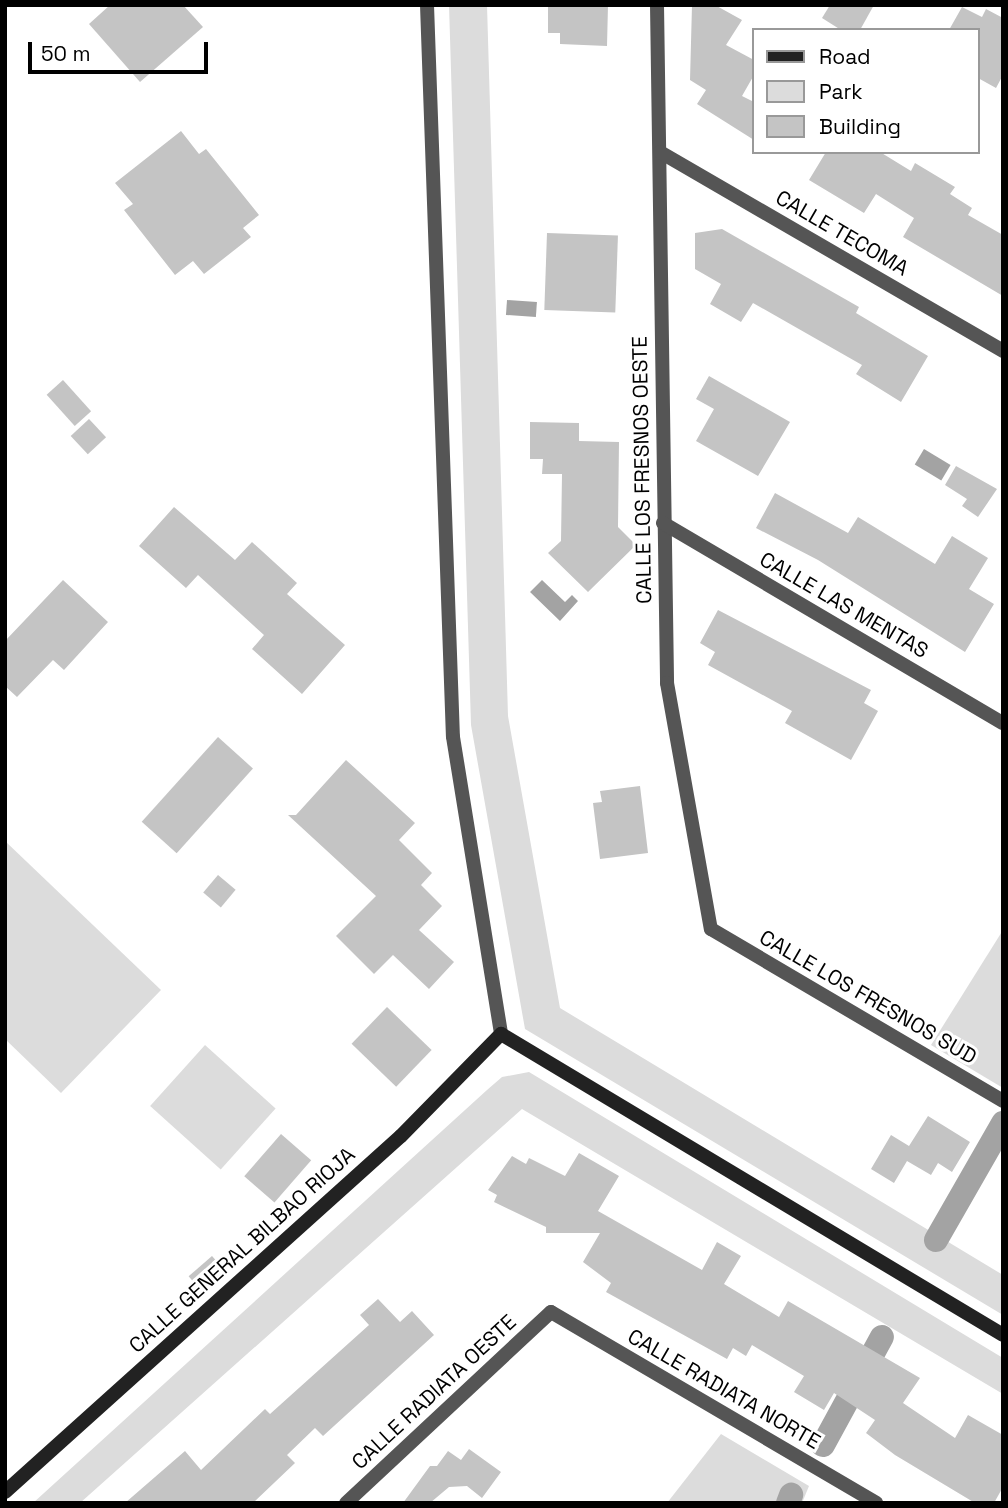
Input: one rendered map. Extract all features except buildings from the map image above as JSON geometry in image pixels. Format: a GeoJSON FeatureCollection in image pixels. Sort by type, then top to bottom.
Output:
{"type":"FeatureCollection","features":[{"type":"Feature","properties":{"kind":"street"},"geometry":{"type":"LineString","coordinates":[[427,5],[453,737],[501,1034],[1003,1335]]}},
{"type":"Feature","properties":{"kind":"street","name":"CALLE LOS FRESNOS OESTE"},"geometry":{"type":"LineString","coordinates":[[657,5],[667,683],[711,929]]}},
{"type":"Feature","properties":{"kind":"street","name":"CALLE TECOMA"},"geometry":{"type":"LineString","coordinates":[[660,152],[1003,351]]}},
{"type":"Feature","properties":{"kind":"street","name":"CALLE LAS MENTAS"},"geometry":{"type":"LineString","coordinates":[[663,523],[1003,723]]}},
{"type":"Feature","properties":{"kind":"street","name":"CALLE LOS FRESNOS SUD"},"geometry":{"type":"LineString","coordinates":[[711,929],[1003,1101]]}},
{"type":"Feature","properties":{"kind":"street","name":"CALLE GENERAL BILBAO RIOJA"},"geometry":{"type":"LineString","coordinates":[[5,1492],[401,1136],[501,1034]]}},
{"type":"Feature","properties":{"kind":"street","name":"CALLE RADIATA OESTE"},"geometry":{"type":"LineString","coordinates":[[346,1503],[551,1312]]}},
{"type":"Feature","properties":{"kind":"street","name":"CALLE RADIATA NORTE"},"geometry":{"type":"LineString","coordinates":[[551,1312],[876,1503]]}},
{"type":"Feature","properties":{"kind":"green space"},"geometry":{"type":"Polygon","coordinates":[[[449,5],[487,5],[508,716],[560,1008],[1003,1275],[1003,1315],[525,1029],[471,725],[449,5]]]}},
{"type":"Feature","properties":{"kind":"green space"},"geometry":{"type":"Polygon","coordinates":[[[5,841],[161,990],[61,1093],[5,1039],[5,841]]]}},
{"type":"Feature","properties":{"kind":"green space"},"geometry":{"type":"Polygon","coordinates":[[[1003,930],[1003,1088],[931,1045],[1003,930]]]}},
{"type":"Feature","properties":{"kind":"green space"},"geometry":{"type":"Polygon","coordinates":[[[205,1045],[276,1109],[221,1170],[150,1106],[205,1045]]]}},
{"type":"Feature","properties":{"kind":"green space"},"geometry":{"type":"Polygon","coordinates":[[[529,1072],[1003,1358],[1003,1394],[522,1109],[80,1503],[33,1503],[487,1090],[502,1077],[529,1072]]]}},
{"type":"Feature","properties":{"kind":"green space"},"geometry":{"type":"Polygon","coordinates":[[[721,1434],[809,1486],[802,1503],[667,1503],[721,1434]]]}},
{"type":"Feature","properties":{"kind":"shaded area"},"geometry":{"type":"Polygon","coordinates":[[[507,300],[537,302],[536,317],[506,315],[507,300]]]}},
{"type":"Feature","properties":{"kind":"shaded area"},"geometry":{"type":"Polygon","coordinates":[[[924,449],[951,465],[941,480],[915,464],[924,449]]]}},
{"type":"Feature","properties":{"kind":"shaded area"},"geometry":{"type":"Polygon","coordinates":[[[542,580],[565,602],[572,595],[578,601],[560,621],[530,592],[542,580]]]}},
{"type":"Feature","properties":{"kind":"waterway"},"geometry":{"type":"LineString","coordinates":[[936,1240],[1003,1123]]}},
{"type":"Feature","properties":{"kind":"waterway"},"geometry":{"type":"LineString","coordinates":[[823,1445],[882,1337]]}},
{"type":"Feature","properties":{"kind":"waterway"},"geometry":{"type":"LineString","coordinates":[[788,1503],[791,1495]]}}]}
